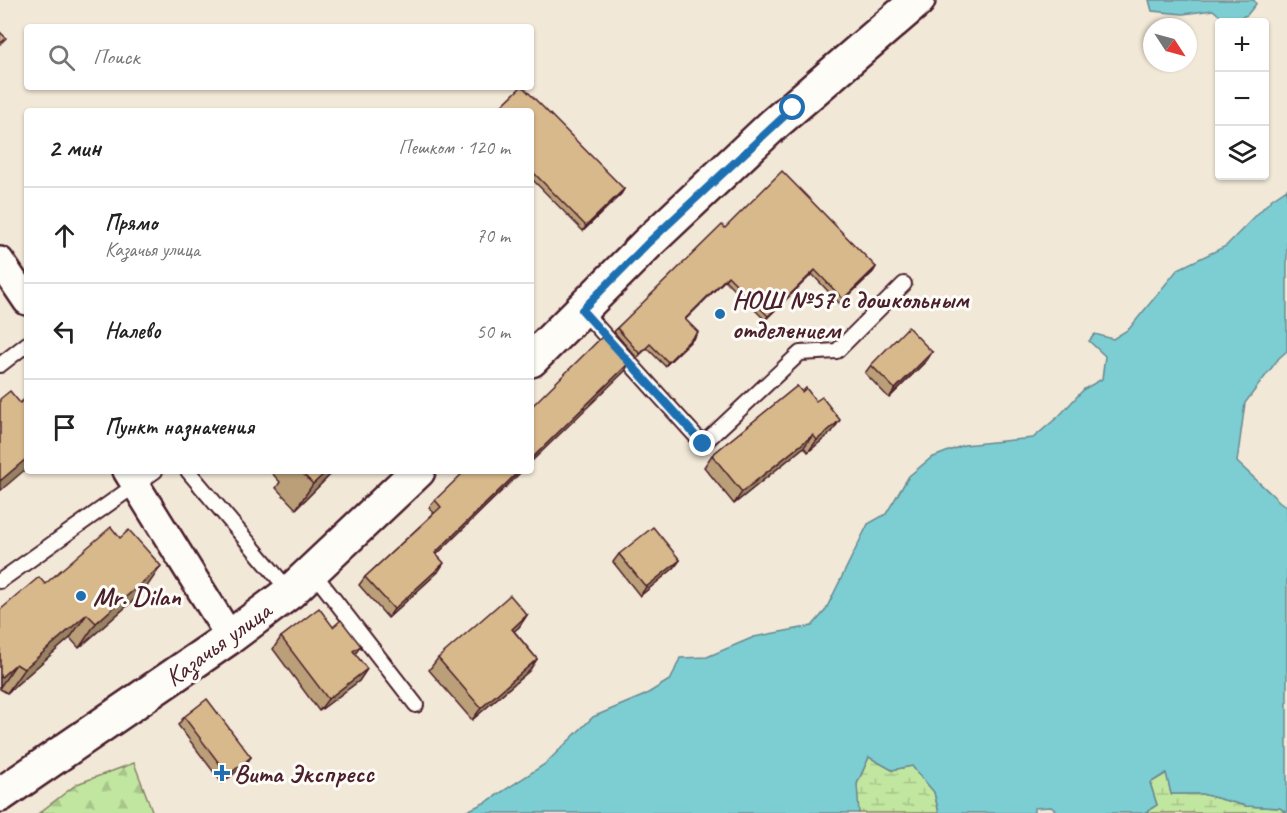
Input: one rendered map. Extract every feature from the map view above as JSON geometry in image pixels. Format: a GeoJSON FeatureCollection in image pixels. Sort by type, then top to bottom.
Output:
{"type":"FeatureCollection","features":[{"type":"Feature","properties":{"kind":"street"},"geometry":{"type":"LineString","coordinates":[[534,357],[649,242],[773,125],[918,0]]}},
{"type":"Feature","properties":{"kind":"street"},"geometry":{"type":"LineString","coordinates":[[0,261],[24,297]]}},
{"type":"Feature","properties":{"kind":"street","name":"Казачья улица"},"geometry":{"type":"LineString","coordinates":[[0,795],[230,637],[301,581],[415,474]]}},
{"type":"Feature","properties":{"kind":"street"},"geometry":{"type":"LineString","coordinates":[[139,476],[230,637]]}},
{"type":"Feature","properties":{"kind":"lane"},"geometry":{"type":"LineString","coordinates":[[582,310],[703,444],[800,353],[837,351],[904,284]]}},
{"type":"Feature","properties":{"kind":"lane"},"geometry":{"type":"LineString","coordinates":[[0,365],[24,346]]}},
{"type":"Feature","properties":{"kind":"lane"},"geometry":{"type":"LineString","coordinates":[[191,474],[301,581],[416,705]]}},
{"type":"Feature","properties":{"kind":"lane"},"geometry":{"type":"LineString","coordinates":[[0,582],[139,476]]}},
{"type":"Feature","properties":{"kind":"green space"},"geometry":{"type":"Polygon","coordinates":[[[869,757],[892,770],[912,766],[934,792],[939,813],[858,813],[857,784],[869,757]]]}},
{"type":"Feature","properties":{"kind":"green space"},"geometry":{"type":"Polygon","coordinates":[[[134,763],[153,813],[39,813],[77,784],[134,763]]]}},
{"type":"Feature","properties":{"kind":"green space"},"geometry":{"type":"Polygon","coordinates":[[[1167,773],[1171,794],[1202,794],[1246,806],[1280,808],[1286,813],[1144,813],[1157,805],[1150,783],[1167,773]]]}},
{"type":"Feature","properties":{"kind":"water"},"geometry":{"type":"Polygon","coordinates":[[[1149,0],[1254,0],[1256,4],[1247,15],[1238,18],[1222,18],[1213,10],[1183,14],[1152,11],[1149,0]]]}},
{"type":"Feature","properties":{"kind":"water"},"geometry":{"type":"Polygon","coordinates":[[[1287,189],[1287,351],[1279,358],[1245,403],[1237,462],[1287,506],[1287,813],[1280,808],[1246,806],[1202,794],[1171,794],[1166,773],[1150,783],[1157,805],[1144,813],[1059,813],[1051,807],[1034,808],[1034,813],[939,813],[934,792],[912,766],[892,770],[869,757],[857,784],[859,813],[463,813],[488,801],[545,764],[593,717],[645,695],[671,679],[680,658],[707,657],[754,637],[812,626],[825,611],[868,524],[886,514],[909,476],[931,458],[964,445],[1033,438],[1059,416],[1084,389],[1102,379],[1105,356],[1089,341],[1095,334],[1113,339],[1129,329],[1178,269],[1226,246],[1272,199],[1287,189]]]}},
{"type":"Feature","properties":{"kind":"building"},"geometry":{"type":"Polygon","coordinates":[[[0,32],[6,38],[0,44],[0,32]]]}},
{"type":"Feature","properties":{"kind":"building"},"geometry":{"type":"Polygon","coordinates":[[[518,90],[526,90],[624,189],[586,226],[534,173],[534,108],[499,108],[518,90]]]}},
{"type":"Feature","properties":{"kind":"building"},"geometry":{"type":"Polygon","coordinates":[[[782,171],[876,267],[843,299],[815,270],[768,316],[728,276],[685,319],[698,332],[668,362],[650,344],[640,354],[617,328],[722,225],[725,228],[782,171]]]}},
{"type":"Feature","properties":{"kind":"building"},"geometry":{"type":"Polygon","coordinates":[[[908,327],[932,352],[895,389],[871,365],[908,327]]]}},
{"type":"Feature","properties":{"kind":"building"},"geometry":{"type":"Polygon","coordinates":[[[603,336],[605,339],[607,337],[630,362],[534,456],[534,404],[603,336]]]}},
{"type":"Feature","properties":{"kind":"building"},"geometry":{"type":"Polygon","coordinates":[[[797,386],[802,392],[806,388],[816,401],[822,397],[840,420],[817,440],[813,435],[742,492],[712,455],[797,386]]]}},
{"type":"Feature","properties":{"kind":"building"},"geometry":{"type":"Polygon","coordinates":[[[10,391],[20,403],[24,400],[24,461],[0,481],[0,399],[10,391]]]}},
{"type":"Feature","properties":{"kind":"building"},"geometry":{"type":"Polygon","coordinates":[[[303,474],[324,474],[313,484],[303,474]]]}},
{"type":"Feature","properties":{"kind":"building"},"geometry":{"type":"Polygon","coordinates":[[[462,474],[516,474],[435,553],[444,563],[394,609],[365,577],[441,507],[435,500],[462,474]]]}},
{"type":"Feature","properties":{"kind":"building"},"geometry":{"type":"Polygon","coordinates":[[[111,527],[120,538],[129,530],[161,566],[96,623],[87,614],[24,669],[16,664],[0,678],[0,610],[39,577],[45,584],[111,527]]]}},
{"type":"Feature","properties":{"kind":"building"},"geometry":{"type":"Polygon","coordinates":[[[653,527],[680,560],[646,587],[619,554],[653,527]]]}},
{"type":"Feature","properties":{"kind":"building"},"geometry":{"type":"Polygon","coordinates":[[[510,595],[527,615],[512,629],[537,659],[481,708],[438,658],[510,595]]]}},
{"type":"Feature","properties":{"kind":"building"},"geometry":{"type":"Polygon","coordinates":[[[319,608],[333,627],[341,620],[361,646],[353,651],[367,669],[328,699],[281,637],[319,608]]]}},
{"type":"Feature","properties":{"kind":"building"},"geometry":{"type":"Polygon","coordinates":[[[207,699],[251,757],[228,775],[184,717],[207,699]]]}},
{"type":"Feature","properties":{"kind":"place","name":"НОШ №57 с дошкольным отделением"},"geometry":{"type":"Point","coordinates":[720,314]}},
{"type":"Feature","properties":{"kind":"place","name":"Mr. Dilan"},"geometry":{"type":"Point","coordinates":[81,596]}},
{"type":"Feature","properties":{"kind":"place","name":"Вита Экспресс"},"geometry":{"type":"Point","coordinates":[222,773]}},
{"type":"Feature","properties":{"kind":"route"},"geometry":{"type":"LineString","coordinates":[[703,444],[582,310],[649,242],[793,108]]}}]}
